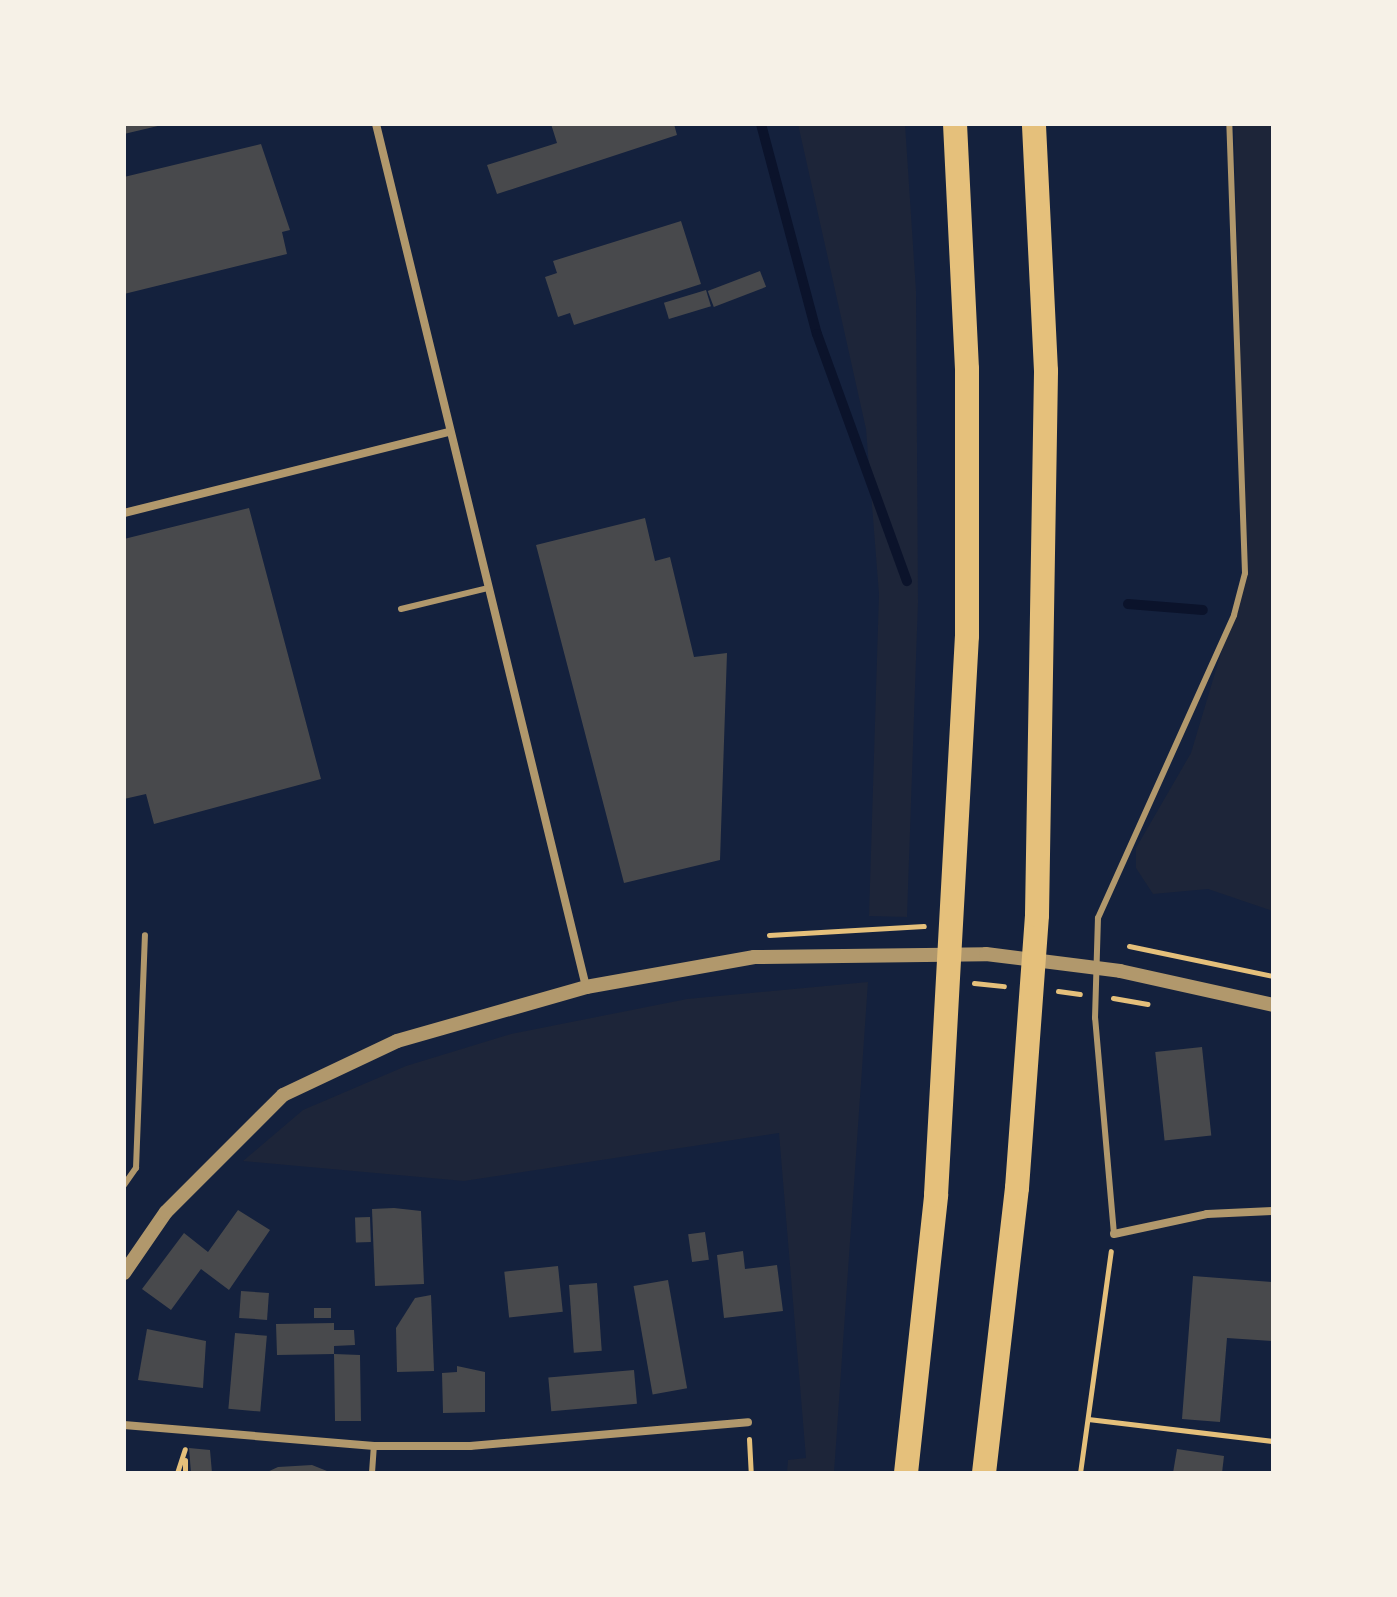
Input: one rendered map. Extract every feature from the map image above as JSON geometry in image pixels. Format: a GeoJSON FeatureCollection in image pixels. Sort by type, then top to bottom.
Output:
{"type":"FeatureCollection","features":[{"type":"Feature","properties":{"kind":"highway"},"geometry":{"type":"LineString","coordinates":[[906,1473],[936,1195],[967,636],[967,369],[955,124]]}},
{"type":"Feature","properties":{"kind":"highway"},"geometry":{"type":"LineString","coordinates":[[984,1473],[1017,1188],[1037,915],[1046,371],[1034,124]]}},
{"type":"Feature","properties":{"kind":"street"},"geometry":{"type":"LineString","coordinates":[[376,124],[586,987]]}},
{"type":"Feature","properties":{"kind":"street"},"geometry":{"type":"LineString","coordinates":[[124,513],[450,432]]}},
{"type":"Feature","properties":{"kind":"street"},"geometry":{"type":"LineString","coordinates":[[124,1273],[166,1212],[283,1095],[397,1041],[586,987],[754,957],[875,952],[986,954],[1120,971],[1273,1005]]}},
{"type":"Feature","properties":{"kind":"street"},"geometry":{"type":"LineString","coordinates":[[1114,1234],[1207,1214],[1273,1211]]}},
{"type":"Feature","properties":{"kind":"street"},"geometry":{"type":"LineString","coordinates":[[124,1425],[374,1446],[470,1446],[748,1422]]}},
{"type":"Feature","properties":{"kind":"lane"},"geometry":{"type":"LineString","coordinates":[[1114,1234],[1095,1018],[1098,918],[1234,615],[1245,573],[1229,124]]}},
{"type":"Feature","properties":{"kind":"lane"},"geometry":{"type":"LineString","coordinates":[[401,609],[488,588]]}},
{"type":"Feature","properties":{"kind":"lane"},"geometry":{"type":"LineString","coordinates":[[124,1185],[136,1168],[145,935]]}},
{"type":"Feature","properties":{"kind":"lane"},"geometry":{"type":"LineString","coordinates":[[372,1473],[374,1446]]}},
{"type":"Feature","properties":{"kind":"path"},"geometry":{"type":"LineString","coordinates":[[1122,945],[1273,976]]}},
{"type":"Feature","properties":{"kind":"path"},"geometry":{"type":"LineString","coordinates":[[956,982],[1022,987]]}},
{"type":"Feature","properties":{"kind":"path"},"geometry":{"type":"LineString","coordinates":[[1047,990],[1088,995]]}},
{"type":"Feature","properties":{"kind":"path"},"geometry":{"type":"LineString","coordinates":[[1103,997],[1118,999]]}},
{"type":"Feature","properties":{"kind":"path"},"geometry":{"type":"LineString","coordinates":[[1080,1473],[1114,1234]]}},
{"type":"Feature","properties":{"kind":"path"},"geometry":{"type":"LineString","coordinates":[[1088,1419],[1273,1441]]}},
{"type":"Feature","properties":{"kind":"path"},"geometry":{"type":"LineString","coordinates":[[748,1422],[751,1473]]}},
{"type":"Feature","properties":{"kind":"path"},"geometry":{"type":"LineString","coordinates":[[185,1455],[185,1473]]}},
{"type":"Feature","properties":{"kind":"shaded area"},"geometry":{"type":"Polygon","coordinates":[[[798,124],[905,124],[916,291],[918,602],[907,917],[869,916],[879,594],[866,429],[798,124]]]}},
{"type":"Feature","properties":{"kind":"shaded area"},"geometry":{"type":"Polygon","coordinates":[[[1234,124],[1273,124],[1273,911],[1208,889],[1153,894],[1136,868],[1136,848],[1191,753],[1245,573],[1234,124]]]}},
{"type":"Feature","properties":{"kind":"shaded area"},"geometry":{"type":"Polygon","coordinates":[[[868,982],[834,1473],[787,1473],[788,1460],[806,1458],[779,1133],[464,1181],[243,1161],[303,1110],[406,1066],[511,1034],[687,999],[868,982]]]}},
{"type":"Feature","properties":{"kind":"building"},"geometry":{"type":"Polygon","coordinates":[[[124,124],[162,124],[162,125],[124,134],[124,124]]]}},
{"type":"Feature","properties":{"kind":"building"},"geometry":{"type":"Polygon","coordinates":[[[551,124],[674,124],[677,135],[497,194],[487,165],[557,143],[551,124]]]}},
{"type":"Feature","properties":{"kind":"building"},"geometry":{"type":"Polygon","coordinates":[[[261,144],[290,230],[282,232],[287,254],[124,294],[124,177],[261,144]]]}},
{"type":"Feature","properties":{"kind":"building"},"geometry":{"type":"Polygon","coordinates":[[[681,221],[701,284],[574,325],[570,313],[558,317],[545,277],[557,273],[553,261],[681,221]]]}},
{"type":"Feature","properties":{"kind":"building"},"geometry":{"type":"Polygon","coordinates":[[[760,271],[766,287],[714,307],[708,291],[760,271]]]}},
{"type":"Feature","properties":{"kind":"building"},"geometry":{"type":"Polygon","coordinates":[[[706,290],[711,306],[669,319],[664,303],[706,290]]]}},
{"type":"Feature","properties":{"kind":"building"},"geometry":{"type":"Polygon","coordinates":[[[249,508],[321,779],[154,824],[146,794],[124,799],[124,539],[249,508]]]}},
{"type":"Feature","properties":{"kind":"building"},"geometry":{"type":"Polygon","coordinates":[[[645,518],[655,561],[670,557],[694,657],[727,653],[720,860],[624,883],[536,545],[645,518]]]}},
{"type":"Feature","properties":{"kind":"building"},"geometry":{"type":"Polygon","coordinates":[[[1202,1047],[1211,1136],[1165,1140],[1155,1052],[1202,1047]]]}},
{"type":"Feature","properties":{"kind":"building"},"geometry":{"type":"Polygon","coordinates":[[[372,1209],[421,1211],[424,1284],[375,1286],[372,1209]]]}},
{"type":"Feature","properties":{"kind":"building"},"geometry":{"type":"Polygon","coordinates":[[[238,1210],[270,1230],[229,1290],[201,1269],[171,1310],[142,1289],[184,1233],[208,1252],[238,1210]]]}},
{"type":"Feature","properties":{"kind":"building"},"geometry":{"type":"Polygon","coordinates":[[[370,1217],[371,1242],[356,1243],[355,1218],[370,1217]]]}},
{"type":"Feature","properties":{"kind":"building"},"geometry":{"type":"Polygon","coordinates":[[[705,1232],[709,1260],[692,1262],[688,1234],[705,1232]]]}},
{"type":"Feature","properties":{"kind":"building"},"geometry":{"type":"Polygon","coordinates":[[[743,1251],[745,1269],[777,1265],[783,1311],[724,1318],[717,1255],[743,1251]]]}},
{"type":"Feature","properties":{"kind":"building"},"geometry":{"type":"Polygon","coordinates":[[[558,1266],[563,1312],[509,1317],[504,1272],[558,1266]]]}},
{"type":"Feature","properties":{"kind":"building"},"geometry":{"type":"Polygon","coordinates":[[[1193,1276],[1273,1282],[1273,1341],[1227,1338],[1220,1422],[1182,1419],[1193,1276]]]}},
{"type":"Feature","properties":{"kind":"building"},"geometry":{"type":"Polygon","coordinates":[[[668,1280],[687,1388],[653,1394],[634,1286],[668,1280]]]}},
{"type":"Feature","properties":{"kind":"building"},"geometry":{"type":"Polygon","coordinates":[[[597,1283],[602,1351],[574,1353],[569,1285],[597,1283]]]}},
{"type":"Feature","properties":{"kind":"building"},"geometry":{"type":"Polygon","coordinates":[[[241,1291],[269,1293],[267,1320],[239,1318],[241,1291]]]}},
{"type":"Feature","properties":{"kind":"building"},"geometry":{"type":"Polygon","coordinates":[[[431,1295],[434,1371],[397,1372],[396,1328],[415,1298],[431,1295]]]}},
{"type":"Feature","properties":{"kind":"building"},"geometry":{"type":"Polygon","coordinates":[[[314,1308],[331,1308],[331,1318],[314,1318],[314,1308]]]}},
{"type":"Feature","properties":{"kind":"building"},"geometry":{"type":"Polygon","coordinates":[[[334,1323],[334,1330],[354,1330],[355,1345],[334,1346],[334,1354],[277,1355],[276,1324],[334,1323]]]}},
{"type":"Feature","properties":{"kind":"building"},"geometry":{"type":"Polygon","coordinates":[[[147,1329],[206,1341],[203,1388],[138,1380],[147,1329]]]}},
{"type":"Feature","properties":{"kind":"building"},"geometry":{"type":"Polygon","coordinates":[[[235,1333],[267,1336],[260,1411],[228,1409],[235,1333]]]}},
{"type":"Feature","properties":{"kind":"building"},"geometry":{"type":"Polygon","coordinates":[[[334,1354],[360,1355],[361,1421],[335,1421],[334,1354]]]}},
{"type":"Feature","properties":{"kind":"building"},"geometry":{"type":"Polygon","coordinates":[[[457,1366],[485,1372],[485,1412],[443,1413],[442,1373],[457,1372],[457,1366]]]}},
{"type":"Feature","properties":{"kind":"building"},"geometry":{"type":"Polygon","coordinates":[[[634,1370],[637,1404],[551,1411],[548,1377],[634,1370]]]}},
{"type":"Feature","properties":{"kind":"building"},"geometry":{"type":"Polygon","coordinates":[[[189,1448],[210,1450],[212,1473],[191,1473],[189,1448]]]}},
{"type":"Feature","properties":{"kind":"building"},"geometry":{"type":"Polygon","coordinates":[[[1177,1449],[1224,1456],[1222,1473],[1173,1473],[1177,1449]]]}},
{"type":"Feature","properties":{"kind":"building"},"geometry":{"type":"Polygon","coordinates":[[[312,1465],[332,1473],[265,1473],[278,1467],[312,1465]]]}},
{"type":"Feature","properties":{"kind":"waterway"},"geometry":{"type":"LineString","coordinates":[[761,124],[817,334],[907,581]]}},
{"type":"Feature","properties":{"kind":"waterway"},"geometry":{"type":"LineString","coordinates":[[1128,604],[1203,610]]}}]}
